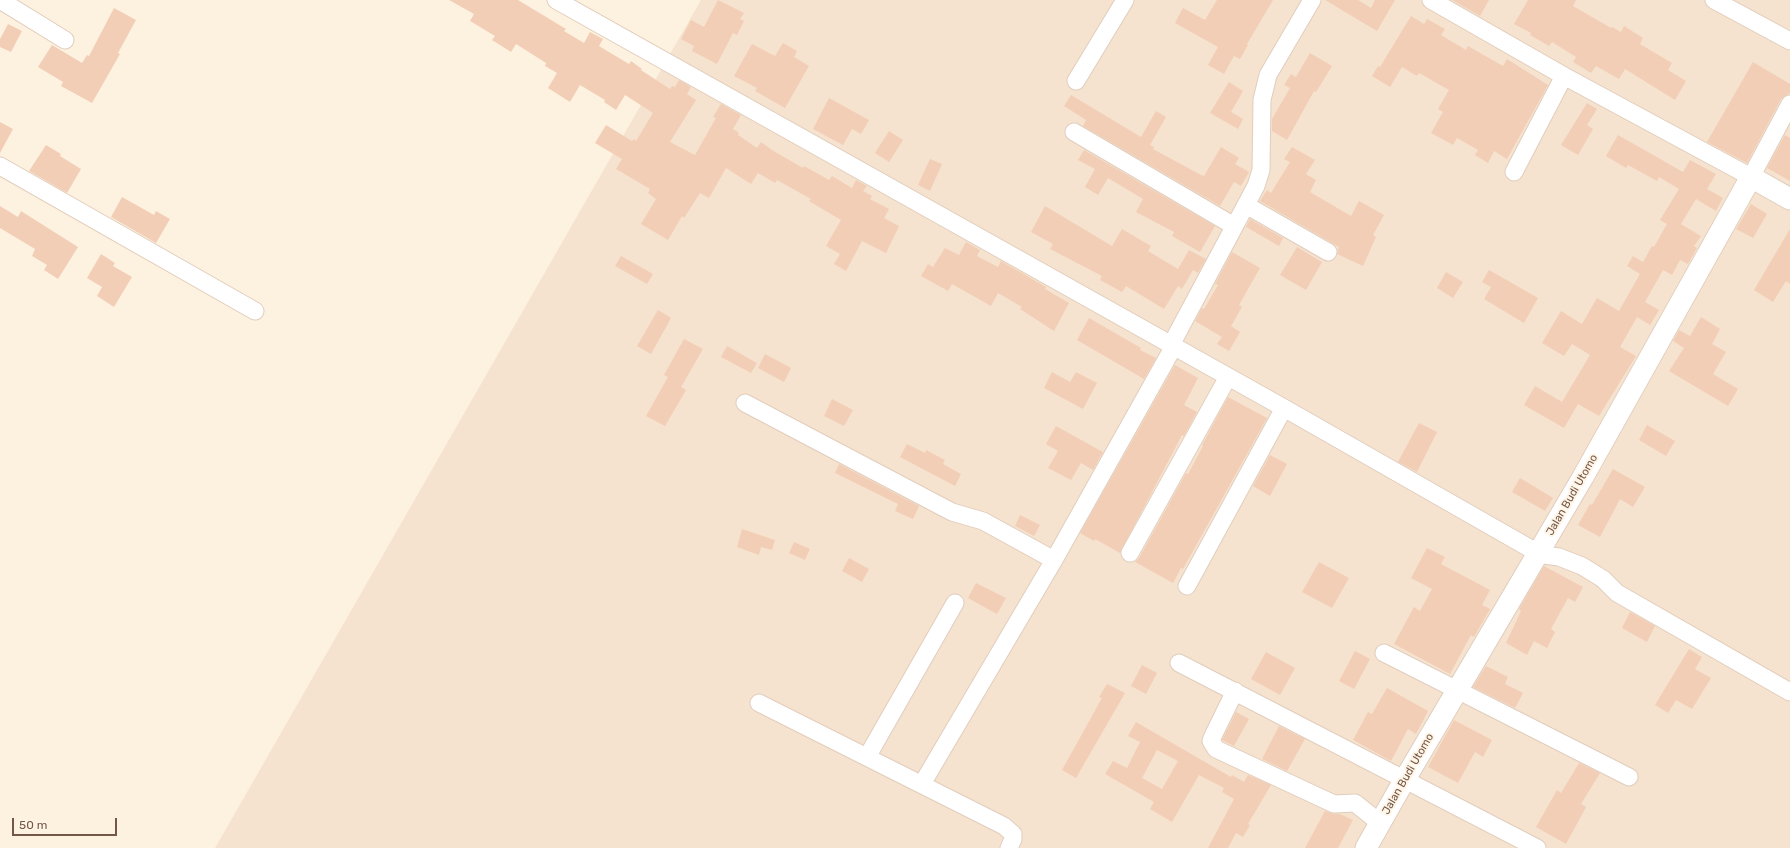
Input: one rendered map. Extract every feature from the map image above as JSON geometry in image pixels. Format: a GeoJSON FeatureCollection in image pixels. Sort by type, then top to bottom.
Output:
{"type":"FeatureCollection","features":[{"type":"Feature","properties":{"kind":"street"},"geometry":{"type":"LineString","coordinates":[[0,0],[65,40]]}},
{"type":"Feature","properties":{"kind":"street"},"geometry":{"type":"LineString","coordinates":[[556,0],[1284,408],[1538,553],[1559,557],[1582,566],[1603,579],[1617,594],[1790,692]]}},
{"type":"Feature","properties":{"kind":"street"},"geometry":{"type":"LineString","coordinates":[[1076,81],[1125,0]]}},
{"type":"Feature","properties":{"kind":"street"},"geometry":{"type":"LineString","coordinates":[[922,784],[1054,560],[1172,345],[1256,186],[1261,170],[1262,100],[1268,75],[1312,0]]}},
{"type":"Feature","properties":{"kind":"street"},"geometry":{"type":"LineString","coordinates":[[1431,0],[1564,76],[1790,199]]}},
{"type":"Feature","properties":{"kind":"street"},"geometry":{"type":"LineString","coordinates":[[1714,0],[1790,41]]}},
{"type":"Feature","properties":{"kind":"street"},"geometry":{"type":"LineString","coordinates":[[1514,172],[1564,76]]}},
{"type":"Feature","properties":{"kind":"street"},"geometry":{"type":"LineString","coordinates":[[1751,177],[1790,104]]}},
{"type":"Feature","properties":{"kind":"street"},"geometry":{"type":"LineString","coordinates":[[1074,132],[1234,226]]}},
{"type":"Feature","properties":{"kind":"street"},"geometry":{"type":"LineString","coordinates":[[0,166],[255,311]]}},
{"type":"Feature","properties":{"kind":"street","name":"Jalan Budi Utomo"},"geometry":{"type":"LineString","coordinates":[[1366,848],[1538,553],[1751,177]]}},
{"type":"Feature","properties":{"kind":"street"},"geometry":{"type":"LineString","coordinates":[[1246,205],[1328,252]]}},
{"type":"Feature","properties":{"kind":"street"},"geometry":{"type":"LineString","coordinates":[[1130,553],[1228,377]]}},
{"type":"Feature","properties":{"kind":"street"},"geometry":{"type":"LineString","coordinates":[[745,403],[952,512],[983,521],[1054,560]]}},
{"type":"Feature","properties":{"kind":"street"},"geometry":{"type":"LineString","coordinates":[[1186,586],[1284,408]]}},
{"type":"Feature","properties":{"kind":"street"},"geometry":{"type":"LineString","coordinates":[[867,756],[955,603]]}},
{"type":"Feature","properties":{"kind":"street"},"geometry":{"type":"LineString","coordinates":[[1384,653],[1458,689],[1629,777]]}},
{"type":"Feature","properties":{"kind":"street"},"geometry":{"type":"LineString","coordinates":[[1179,663],[1537,848]]}},
{"type":"Feature","properties":{"kind":"street"},"geometry":{"type":"LineString","coordinates":[[1235,691],[1211,741],[1216,749],[1334,804],[1355,803],[1380,823]]}},
{"type":"Feature","properties":{"kind":"street"},"geometry":{"type":"LineString","coordinates":[[759,703],[867,756],[1010,830],[1013,834],[1013,839],[1009,848]]}},
{"type":"Feature","properties":{"kind":"shaded area"},"geometry":{"type":"Polygon","coordinates":[[[701,0],[1790,0],[1790,848],[215,848],[701,0]]]}},
{"type":"Feature","properties":{"kind":"building"},"geometry":{"type":"Polygon","coordinates":[[[449,0],[518,0],[566,29],[564,31],[584,43],[590,32],[603,39],[599,46],[629,64],[631,61],[642,69],[641,70],[670,89],[672,86],[675,87],[679,80],[691,87],[687,94],[696,100],[670,142],[695,155],[716,118],[713,117],[721,104],[741,115],[733,129],[739,133],[738,135],[757,148],[761,142],[803,168],[804,166],[829,180],[832,176],[852,188],[856,180],[867,186],[863,191],[872,196],[870,199],[889,209],[884,218],[899,226],[886,253],[862,241],[846,271],[834,264],[840,254],[826,246],[841,220],[809,201],[811,199],[777,180],[775,183],[758,173],[751,184],[726,168],[709,198],[700,193],[684,218],[682,216],[668,240],[641,224],[656,199],[648,193],[650,189],[616,169],[622,159],[595,143],[606,125],[632,141],[634,139],[636,141],[653,113],[625,95],[616,110],[604,102],[605,100],[580,85],[570,102],[548,88],[557,73],[545,66],[546,63],[516,44],[511,52],[492,40],[495,36],[470,21],[474,14],[449,0]]]}},
{"type":"Feature","properties":{"kind":"building"},"geometry":{"type":"Polygon","coordinates":[[[718,0],[744,13],[740,19],[744,21],[737,35],[733,33],[717,64],[692,51],[694,46],[681,39],[691,20],[704,27],[718,0]]]}},
{"type":"Feature","properties":{"kind":"building"},"geometry":{"type":"Polygon","coordinates":[[[1217,0],[1273,0],[1247,44],[1248,45],[1240,59],[1234,56],[1224,74],[1208,65],[1218,47],[1175,23],[1183,8],[1205,20],[1217,0]]]}},
{"type":"Feature","properties":{"kind":"building"},"geometry":{"type":"Polygon","coordinates":[[[1325,0],[1358,0],[1371,8],[1375,0],[1395,0],[1377,31],[1325,0]]]}},
{"type":"Feature","properties":{"kind":"building"},"geometry":{"type":"Polygon","coordinates":[[[1452,0],[1489,0],[1480,16],[1452,0]]]}},
{"type":"Feature","properties":{"kind":"building"},"geometry":{"type":"Polygon","coordinates":[[[1528,0],[1576,0],[1573,6],[1611,28],[1612,27],[1621,32],[1624,26],[1643,38],[1640,44],[1672,63],[1668,70],[1686,81],[1675,100],[1625,69],[1619,79],[1596,66],[1591,73],[1573,62],[1576,57],[1552,42],[1549,46],[1530,35],[1531,33],[1514,24],[1528,0]]]}},
{"type":"Feature","properties":{"kind":"building"},"geometry":{"type":"Polygon","coordinates":[[[114,8],[136,20],[118,53],[120,54],[92,103],[61,86],[63,82],[38,67],[52,45],[82,63],[87,55],[89,56],[114,8]]]}},
{"type":"Feature","properties":{"kind":"building"},"geometry":{"type":"Polygon","coordinates":[[[1411,16],[1424,24],[1427,19],[1445,29],[1441,35],[1466,50],[1468,46],[1503,66],[1507,59],[1548,85],[1507,159],[1494,151],[1488,163],[1475,155],[1478,150],[1457,138],[1453,145],[1431,133],[1443,112],[1438,109],[1449,90],[1419,73],[1417,76],[1402,67],[1390,87],[1372,76],[1378,66],[1380,67],[1411,16]]]}},
{"type":"Feature","properties":{"kind":"building"},"geometry":{"type":"Polygon","coordinates":[[[8,24],[22,31],[11,52],[0,47],[0,39],[8,24]]]}},
{"type":"Feature","properties":{"kind":"building"},"geometry":{"type":"Polygon","coordinates":[[[783,43],[797,51],[794,57],[809,66],[785,108],[755,91],[757,88],[734,76],[752,44],[775,56],[783,43]]]}},
{"type":"Feature","properties":{"kind":"building"},"geometry":{"type":"Polygon","coordinates":[[[1310,53],[1332,66],[1316,92],[1314,91],[1287,140],[1272,131],[1272,119],[1290,88],[1284,85],[1291,74],[1296,77],[1310,53]]]}},
{"type":"Feature","properties":{"kind":"building"},"geometry":{"type":"Polygon","coordinates":[[[1753,62],[1790,84],[1790,93],[1781,99],[1747,163],[1707,142],[1753,62]]]}},
{"type":"Feature","properties":{"kind":"building"},"geometry":{"type":"Polygon","coordinates":[[[1229,82],[1243,91],[1231,112],[1243,119],[1238,129],[1210,113],[1229,82]]]}},
{"type":"Feature","properties":{"kind":"building"},"geometry":{"type":"Polygon","coordinates":[[[1071,95],[1141,137],[1156,111],[1166,117],[1150,145],[1154,147],[1153,149],[1201,175],[1204,176],[1221,147],[1239,158],[1235,164],[1249,172],[1241,186],[1234,182],[1220,206],[1083,126],[1086,120],[1064,106],[1071,95]]]}},
{"type":"Feature","properties":{"kind":"building"},"geometry":{"type":"Polygon","coordinates":[[[829,98],[869,120],[861,134],[852,129],[843,145],[813,129],[829,98]]]}},
{"type":"Feature","properties":{"kind":"building"},"geometry":{"type":"Polygon","coordinates":[[[1587,103],[1597,109],[1587,125],[1593,129],[1578,155],[1561,145],[1587,103]]]}},
{"type":"Feature","properties":{"kind":"building"},"geometry":{"type":"Polygon","coordinates":[[[0,122],[13,129],[0,153],[0,122]]]}},
{"type":"Feature","properties":{"kind":"building"},"geometry":{"type":"Polygon","coordinates":[[[889,131],[903,140],[889,162],[875,153],[889,131]]]}},
{"type":"Feature","properties":{"kind":"building"},"geometry":{"type":"Polygon","coordinates":[[[1618,135],[1683,172],[1690,160],[1716,174],[1707,189],[1723,198],[1716,211],[1696,199],[1681,224],[1701,236],[1694,246],[1697,248],[1688,264],[1680,260],[1672,275],[1663,270],[1645,302],[1659,310],[1650,325],[1637,317],[1620,347],[1636,356],[1599,416],[1578,404],[1564,428],[1524,405],[1535,386],[1562,402],[1590,355],[1572,344],[1564,356],[1542,343],[1561,311],[1582,324],[1597,298],[1619,311],[1640,274],[1627,266],[1633,256],[1643,262],[1652,246],[1654,247],[1667,224],[1660,220],[1679,189],[1659,177],[1657,181],[1628,165],[1626,168],[1606,156],[1618,135]]]}},
{"type":"Feature","properties":{"kind":"building"},"geometry":{"type":"Polygon","coordinates":[[[1785,135],[1790,138],[1790,181],[1767,168],[1785,135]]]}},
{"type":"Feature","properties":{"kind":"building"},"geometry":{"type":"Polygon","coordinates":[[[46,145],[81,169],[67,193],[29,171],[46,145]]]}},
{"type":"Feature","properties":{"kind":"building"},"geometry":{"type":"Polygon","coordinates":[[[1292,147],[1315,160],[1306,174],[1316,180],[1310,192],[1351,216],[1359,201],[1384,215],[1373,235],[1376,237],[1363,266],[1337,254],[1339,247],[1260,201],[1267,190],[1271,193],[1290,162],[1284,159],[1292,147]]]}},
{"type":"Feature","properties":{"kind":"building"},"geometry":{"type":"Polygon","coordinates":[[[1084,150],[1215,226],[1200,252],[1172,236],[1174,232],[1136,212],[1143,199],[1108,178],[1098,195],[1085,187],[1095,169],[1078,160],[1084,150]]]}},
{"type":"Feature","properties":{"kind":"building"},"geometry":{"type":"Polygon","coordinates":[[[930,159],[942,164],[930,191],[918,185],[930,159]]]}},
{"type":"Feature","properties":{"kind":"building"},"geometry":{"type":"Polygon","coordinates":[[[122,197],[154,215],[156,211],[170,219],[156,243],[111,217],[122,197]]]}},
{"type":"Feature","properties":{"kind":"building"},"geometry":{"type":"Polygon","coordinates":[[[1751,204],[1767,214],[1753,238],[1736,229],[1751,204]]]}},
{"type":"Feature","properties":{"kind":"building"},"geometry":{"type":"Polygon","coordinates":[[[0,206],[18,217],[21,211],[78,247],[58,279],[44,270],[47,265],[32,256],[35,249],[0,228],[0,206]]]}},
{"type":"Feature","properties":{"kind":"building"},"geometry":{"type":"Polygon","coordinates":[[[1045,206],[1112,246],[1122,229],[1151,246],[1148,251],[1178,269],[1189,250],[1206,259],[1198,273],[1193,270],[1182,289],[1178,286],[1164,309],[1126,286],[1122,292],[1100,280],[1102,276],[1050,249],[1053,244],[1031,232],[1045,206]]]}},
{"type":"Feature","properties":{"kind":"building"},"geometry":{"type":"Polygon","coordinates":[[[1250,219],[1283,238],[1279,246],[1246,227],[1250,219]]]}},
{"type":"Feature","properties":{"kind":"building"},"geometry":{"type":"Polygon","coordinates":[[[1790,229],[1790,284],[1786,281],[1773,302],[1754,290],[1790,229]]]}},
{"type":"Feature","properties":{"kind":"building"},"geometry":{"type":"Polygon","coordinates":[[[966,242],[980,250],[977,256],[998,267],[1001,261],[1046,287],[1045,289],[1069,303],[1054,331],[1020,309],[1022,307],[998,293],[991,306],[952,284],[948,291],[921,276],[928,264],[933,267],[945,248],[959,255],[966,242]]]}},
{"type":"Feature","properties":{"kind":"building"},"geometry":{"type":"Polygon","coordinates":[[[1297,247],[1322,262],[1306,290],[1280,275],[1297,247]]]}},
{"type":"Feature","properties":{"kind":"building"},"geometry":{"type":"Polygon","coordinates":[[[1232,252],[1260,268],[1239,305],[1242,307],[1231,326],[1240,332],[1229,351],[1217,344],[1222,337],[1195,321],[1218,285],[1215,284],[1232,252]]]}},
{"type":"Feature","properties":{"kind":"building"},"geometry":{"type":"Polygon","coordinates":[[[101,254],[115,263],[113,266],[132,277],[114,307],[97,296],[102,287],[87,278],[101,254]]]}},
{"type":"Feature","properties":{"kind":"building"},"geometry":{"type":"Polygon","coordinates":[[[621,256],[653,274],[647,284],[615,266],[621,256]]]}},
{"type":"Feature","properties":{"kind":"building"},"geometry":{"type":"Polygon","coordinates":[[[1489,270],[1538,298],[1524,323],[1484,299],[1491,287],[1482,282],[1489,270]]]}},
{"type":"Feature","properties":{"kind":"building"},"geometry":{"type":"Polygon","coordinates":[[[1446,272],[1463,282],[1453,298],[1437,288],[1446,272]]]}},
{"type":"Feature","properties":{"kind":"building"},"geometry":{"type":"Polygon","coordinates":[[[658,310],[671,318],[651,354],[637,346],[658,310]]]}},
{"type":"Feature","properties":{"kind":"building"},"geometry":{"type":"Polygon","coordinates":[[[1701,317],[1720,329],[1712,344],[1726,352],[1713,374],[1738,389],[1728,406],[1669,371],[1684,348],[1673,341],[1679,330],[1690,336],[1701,317]]]}},
{"type":"Feature","properties":{"kind":"building"},"geometry":{"type":"Polygon","coordinates":[[[1089,318],[1141,348],[1140,350],[1156,358],[1144,379],[1077,340],[1089,318]]]}},
{"type":"Feature","properties":{"kind":"building"},"geometry":{"type":"Polygon","coordinates":[[[684,339],[703,349],[681,387],[686,390],[665,426],[646,416],[668,377],[664,375],[684,339]]]}},
{"type":"Feature","properties":{"kind":"building"},"geometry":{"type":"Polygon","coordinates":[[[727,346],[757,363],[751,373],[721,357],[727,346]]]}},
{"type":"Feature","properties":{"kind":"building"},"geometry":{"type":"Polygon","coordinates":[[[765,354],[791,368],[784,382],[758,368],[765,354]]]}},
{"type":"Feature","properties":{"kind":"building"},"geometry":{"type":"Polygon","coordinates":[[[1175,365],[1198,378],[1184,405],[1197,412],[1184,436],[1182,435],[1120,553],[1095,539],[1094,541],[1080,533],[1175,365]]]}},
{"type":"Feature","properties":{"kind":"building"},"geometry":{"type":"Polygon","coordinates":[[[1052,372],[1070,382],[1076,372],[1097,383],[1083,409],[1044,388],[1052,372]]]}},
{"type":"Feature","properties":{"kind":"building"},"geometry":{"type":"Polygon","coordinates":[[[1228,397],[1267,418],[1183,569],[1181,568],[1173,583],[1135,562],[1139,558],[1186,473],[1188,474],[1228,397]]]}},
{"type":"Feature","properties":{"kind":"building"},"geometry":{"type":"Polygon","coordinates":[[[832,399],[853,410],[844,426],[824,416],[832,399]]]}},
{"type":"Feature","properties":{"kind":"building"},"geometry":{"type":"Polygon","coordinates":[[[1419,423],[1437,432],[1417,472],[1398,462],[1419,423]]]}},
{"type":"Feature","properties":{"kind":"building"},"geometry":{"type":"Polygon","coordinates":[[[1647,425],[1675,441],[1666,456],[1639,440],[1647,425]]]}},
{"type":"Feature","properties":{"kind":"building"},"geometry":{"type":"Polygon","coordinates":[[[1056,426],[1103,452],[1093,470],[1081,463],[1071,480],[1048,468],[1058,451],[1046,444],[1056,426]]]}},
{"type":"Feature","properties":{"kind":"building"},"geometry":{"type":"Polygon","coordinates":[[[907,444],[925,453],[926,450],[945,460],[943,464],[961,474],[955,486],[900,457],[907,444]]]}},
{"type":"Feature","properties":{"kind":"building"},"geometry":{"type":"Polygon","coordinates":[[[1270,455],[1287,464],[1270,496],[1253,486],[1270,455]]]}},
{"type":"Feature","properties":{"kind":"building"},"geometry":{"type":"Polygon","coordinates":[[[839,464],[919,506],[913,519],[895,511],[898,504],[835,473],[839,464]]]}},
{"type":"Feature","properties":{"kind":"building"},"geometry":{"type":"Polygon","coordinates":[[[1613,469],[1645,487],[1633,507],[1620,499],[1600,537],[1578,525],[1590,504],[1592,505],[1613,469]]]}},
{"type":"Feature","properties":{"kind":"building"},"geometry":{"type":"Polygon","coordinates":[[[1520,478],[1553,498],[1545,511],[1512,492],[1520,478]]]}},
{"type":"Feature","properties":{"kind":"building"},"geometry":{"type":"Polygon","coordinates":[[[1020,515],[1040,525],[1034,536],[1015,526],[1020,515]]]}},
{"type":"Feature","properties":{"kind":"building"},"geometry":{"type":"Polygon","coordinates":[[[742,529],[775,540],[772,550],[761,547],[759,555],[737,547],[742,529]]]}},
{"type":"Feature","properties":{"kind":"building"},"geometry":{"type":"Polygon","coordinates":[[[794,542],[810,549],[805,560],[789,553],[794,542]]]}},
{"type":"Feature","properties":{"kind":"building"},"geometry":{"type":"Polygon","coordinates":[[[1427,548],[1445,557],[1441,564],[1490,590],[1482,605],[1490,609],[1474,637],[1471,635],[1450,674],[1394,644],[1414,607],[1420,611],[1432,589],[1411,578],[1427,548]]]}},
{"type":"Feature","properties":{"kind":"building"},"geometry":{"type":"Polygon","coordinates":[[[849,558],[869,569],[862,582],[842,571],[849,558]]]}},
{"type":"Feature","properties":{"kind":"building"},"geometry":{"type":"Polygon","coordinates":[[[1319,562],[1349,578],[1332,608],[1302,592],[1319,562]]]}},
{"type":"Feature","properties":{"kind":"building"},"geometry":{"type":"Polygon","coordinates":[[[1544,566],[1583,587],[1575,602],[1568,598],[1551,629],[1555,632],[1547,648],[1534,641],[1527,655],[1506,643],[1521,611],[1519,609],[1544,566]]]}},
{"type":"Feature","properties":{"kind":"building"},"geometry":{"type":"Polygon","coordinates":[[[976,583],[1006,598],[997,614],[968,598],[976,583]]]}},
{"type":"Feature","properties":{"kind":"building"},"geometry":{"type":"Polygon","coordinates":[[[1630,612],[1655,626],[1647,642],[1622,628],[1630,612]]]}},
{"type":"Feature","properties":{"kind":"building"},"geometry":{"type":"Polygon","coordinates":[[[1689,649],[1702,657],[1695,669],[1711,678],[1692,709],[1676,700],[1668,713],[1655,705],[1689,649]]]}},
{"type":"Feature","properties":{"kind":"building"},"geometry":{"type":"Polygon","coordinates":[[[1355,651],[1370,659],[1354,689],[1339,681],[1355,651]]]}},
{"type":"Feature","properties":{"kind":"building"},"geometry":{"type":"Polygon","coordinates":[[[1266,652],[1295,668],[1280,695],[1251,679],[1266,652]]]}},
{"type":"Feature","properties":{"kind":"building"},"geometry":{"type":"Polygon","coordinates":[[[1142,665],[1157,673],[1146,694],[1131,686],[1142,665]]]}},
{"type":"Feature","properties":{"kind":"building"},"geometry":{"type":"Polygon","coordinates":[[[1486,666],[1508,677],[1505,684],[1523,693],[1515,708],[1473,687],[1486,666]]]}},
{"type":"Feature","properties":{"kind":"building"},"geometry":{"type":"Polygon","coordinates":[[[1107,684],[1125,693],[1076,778],[1062,770],[1102,698],[1099,697],[1107,684]]]}},
{"type":"Feature","properties":{"kind":"building"},"geometry":{"type":"Polygon","coordinates":[[[1387,688],[1428,711],[1416,734],[1408,729],[1391,761],[1353,740],[1368,712],[1372,714],[1387,688]]]}},
{"type":"Feature","properties":{"kind":"building"},"geometry":{"type":"Polygon","coordinates":[[[1236,712],[1249,719],[1234,746],[1222,740],[1236,712]]]}},
{"type":"Feature","properties":{"kind":"building"},"geometry":{"type":"Polygon","coordinates":[[[1454,720],[1492,740],[1483,757],[1475,752],[1458,783],[1428,767],[1454,720]]]}},
{"type":"Feature","properties":{"kind":"building"},"geometry":{"type":"Polygon","coordinates":[[[1136,722],[1231,777],[1232,775],[1244,782],[1248,775],[1271,785],[1248,824],[1250,825],[1243,837],[1236,833],[1228,848],[1208,848],[1234,799],[1222,792],[1224,788],[1199,775],[1172,822],[1150,809],[1154,802],[1105,774],[1113,761],[1127,768],[1140,742],[1128,736],[1136,722]],[[1157,750],[1142,778],[1162,789],[1178,761],[1157,750]]]}},
{"type":"Feature","properties":{"kind":"building"},"geometry":{"type":"Polygon","coordinates":[[[1279,726],[1305,739],[1287,771],[1262,759],[1279,726]]]}},
{"type":"Feature","properties":{"kind":"building"},"geometry":{"type":"Polygon","coordinates":[[[1579,763],[1600,773],[1581,804],[1586,807],[1566,844],[1536,827],[1557,790],[1561,793],[1579,763]]]}},
{"type":"Feature","properties":{"kind":"building"},"geometry":{"type":"Polygon","coordinates":[[[1325,811],[1340,814],[1353,820],[1338,848],[1305,848],[1325,811]]]}}]}
